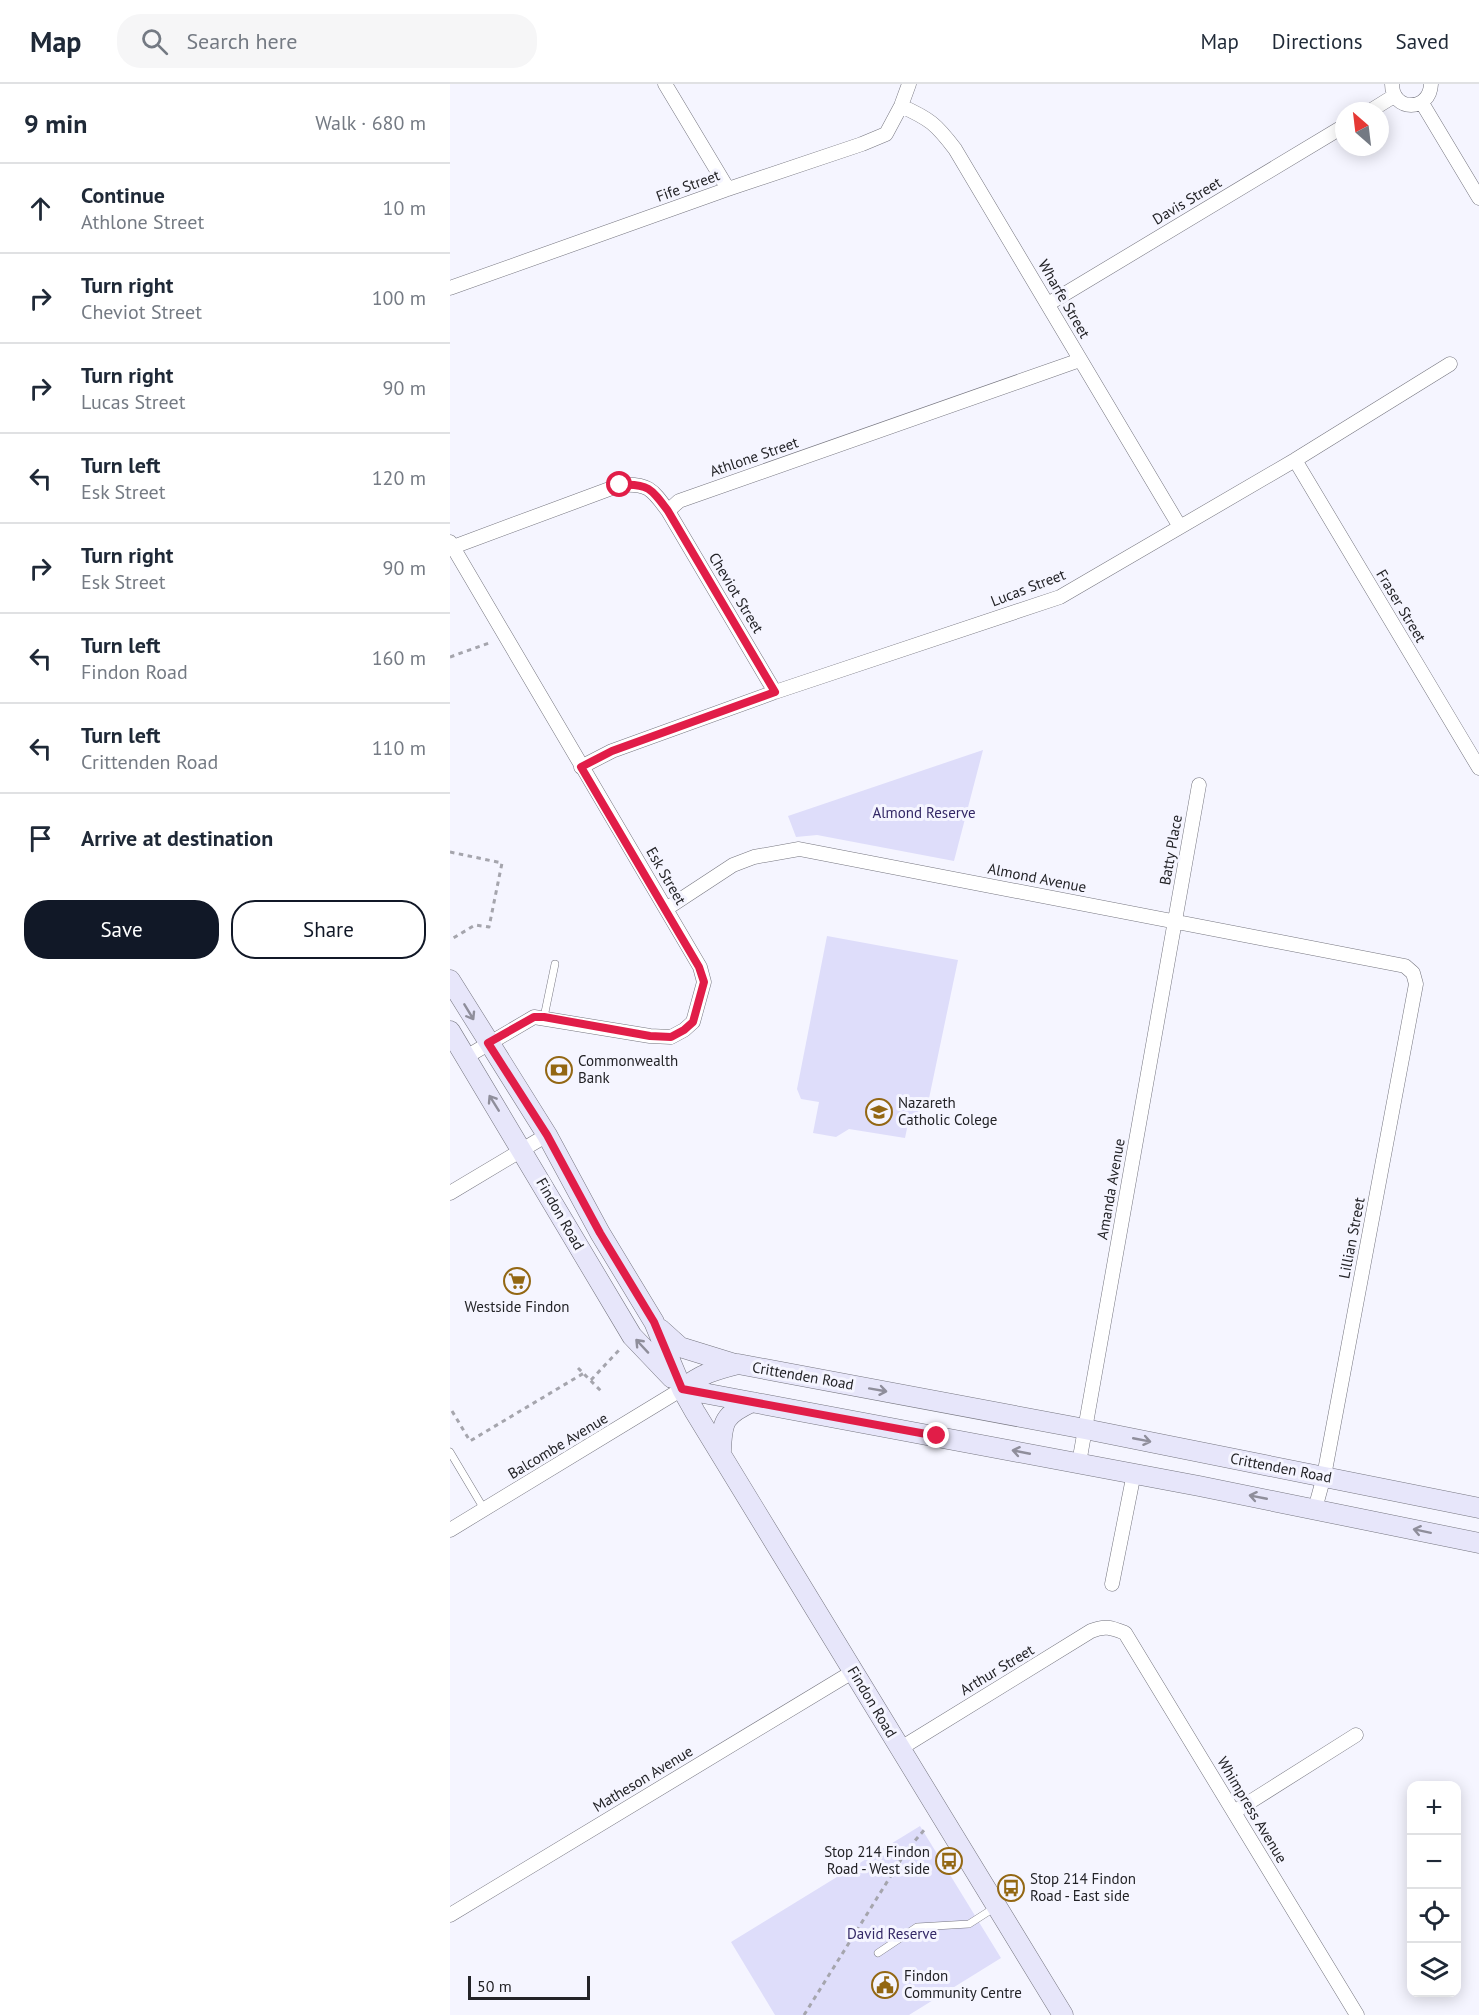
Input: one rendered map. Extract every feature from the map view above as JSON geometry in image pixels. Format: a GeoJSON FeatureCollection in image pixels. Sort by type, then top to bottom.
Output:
{"type":"FeatureCollection","features":[{"type":"Feature","properties":{"kind":"main road","name":"Findon Road"},"geometry":{"type":"LineString","coordinates":[[450,980],[547,1135],[600,1233],[655,1324],[682,1389],[1063,2015]]}},
{"type":"Feature","properties":{"kind":"main road","name":"Findon Road"},"geometry":{"type":"LineString","coordinates":[[450,1031],[632,1336],[682,1389]]}},
{"type":"Feature","properties":{"kind":"main road"},"geometry":{"type":"LineString","coordinates":[[569,1228],[600,1233]]}},
{"type":"Feature","properties":{"kind":"main road"},"geometry":{"type":"LineString","coordinates":[[655,1324],[680,1347],[738,1364]]}},
{"type":"Feature","properties":{"kind":"main road","name":"Crittenden Road"},"geometry":{"type":"LineString","coordinates":[[682,1389],[710,1371],[738,1364],[1085,1429],[1479,1508]]}},
{"type":"Feature","properties":{"kind":"main road"},"geometry":{"type":"LineString","coordinates":[[682,1389],[1134,1473],[1479,1543]]}},
{"type":"Feature","properties":{"kind":"main road"},"geometry":{"type":"LineString","coordinates":[[721,1451],[723,1427],[727,1417],[734,1410],[752,1402]]}},
{"type":"Feature","properties":{"kind":"street"},"geometry":{"type":"LineString","coordinates":[[666,84],[728,189]]}},
{"type":"Feature","properties":{"kind":"street","name":"Fife Street"},"geometry":{"type":"LineString","coordinates":[[450,288],[886,134],[901,106],[909,84]]}},
{"type":"Feature","properties":{"kind":"street"},"geometry":{"type":"LineString","coordinates":[[1380,102],[1393,90],[1400,102],[1407,105],[1422,103],[1427,99],[1431,84]]}},
{"type":"Feature","properties":{"kind":"street"},"geometry":{"type":"LineString","coordinates":[[1422,103],[1479,198]]}},
{"type":"Feature","properties":{"kind":"street","name":"Wharfe Street"},"geometry":{"type":"LineString","coordinates":[[901,106],[920,114],[938,126],[955,149],[1180,527]]}},
{"type":"Feature","properties":{"kind":"street","name":"Davis Street"},"geometry":{"type":"LineString","coordinates":[[1048,304],[1335,131]]}},
{"type":"Feature","properties":{"kind":"street","name":"Athlone Street"},"geometry":{"type":"LineString","coordinates":[[668,511],[679,501],[1080,360]]}},
{"type":"Feature","properties":{"kind":"street","name":"Lucas Street"},"geometry":{"type":"LineString","coordinates":[[581,767],[612,751],[775,692],[1060,597],[1295,460],[1450,364]]}},
{"type":"Feature","properties":{"kind":"street","name":"Fraser Street"},"geometry":{"type":"LineString","coordinates":[[1295,460],[1479,768]]}},
{"type":"Feature","properties":{"kind":"street"},"geometry":{"type":"LineString","coordinates":[[451,544],[620,485],[638,484],[652,489],[668,511]]}},
{"type":"Feature","properties":{"kind":"street","name":"Cheviot Street"},"geometry":{"type":"LineString","coordinates":[[668,511],[775,692]]}},
{"type":"Feature","properties":{"kind":"street","name":"Esk Street"},"geometry":{"type":"LineString","coordinates":[[451,544],[666,909],[699,967],[704,982],[693,1022],[671,1037],[650,1036],[534,1017],[466,1057]]}},
{"type":"Feature","properties":{"kind":"street","name":"Batty Place"},"geometry":{"type":"LineString","coordinates":[[1175,921],[1199,785]]}},
{"type":"Feature","properties":{"kind":"street","name":"Almond Avenue"},"geometry":{"type":"LineString","coordinates":[[666,909],[734,865],[754,857],[799,849],[1405,966],[1413,972]]}},
{"type":"Feature","properties":{"kind":"street","name":"Amanda Avenue"},"geometry":{"type":"LineString","coordinates":[[1079,1463],[1175,921]]}},
{"type":"Feature","properties":{"kind":"street","name":"Lillian Street"},"geometry":{"type":"LineString","coordinates":[[1315,1509],[1324,1476],[1416,984],[1413,972]]}},
{"type":"Feature","properties":{"kind":"street"},"geometry":{"type":"LineString","coordinates":[[450,1193],[547,1135]]}},
{"type":"Feature","properties":{"kind":"street","name":"Balcombe Avenue"},"geometry":{"type":"LineString","coordinates":[[450,1530],[682,1389]]}},
{"type":"Feature","properties":{"kind":"street"},"geometry":{"type":"LineString","coordinates":[[1112,1584],[1134,1473]]}},
{"type":"Feature","properties":{"kind":"street","name":"Arthur Street"},"geometry":{"type":"LineString","coordinates":[[900,1748],[1091,1631],[1102,1626],[1112,1628]]}},
{"type":"Feature","properties":{"kind":"street","name":"Whimpress Avenue"},"geometry":{"type":"LineString","coordinates":[[1112,1628],[1125,1633],[1357,2015]]}},
{"type":"Feature","properties":{"kind":"street","name":"Matheson Avenue"},"geometry":{"type":"LineString","coordinates":[[450,1915],[854,1671]]}},
{"type":"Feature","properties":{"kind":"street"},"geometry":{"type":"LineString","coordinates":[[1234,1812],[1356,1735]]}},
{"type":"Feature","properties":{"kind":"lane"},"geometry":{"type":"LineString","coordinates":[[544,1017],[555,964]]}},
{"type":"Feature","properties":{"kind":"lane"},"geometry":{"type":"LineString","coordinates":[[450,1452],[484,1509]]}},
{"type":"Feature","properties":{"kind":"lane"},"geometry":{"type":"LineString","coordinates":[[878,1953],[917,1927],[969,1924],[997,1906]]}},
{"type":"Feature","properties":{"kind":"path"},"geometry":{"type":"LineString","coordinates":[[450,657],[489,643]]}},
{"type":"Feature","properties":{"kind":"path"},"geometry":{"type":"LineString","coordinates":[[450,852],[502,863],[489,927],[475,925],[450,940]]}},
{"type":"Feature","properties":{"kind":"path"},"geometry":{"type":"LineString","coordinates":[[591,1380],[627,1341]]}},
{"type":"Feature","properties":{"kind":"path"},"geometry":{"type":"LineString","coordinates":[[578,1368],[602,1392]]}},
{"type":"Feature","properties":{"kind":"path"},"geometry":{"type":"LineString","coordinates":[[452,1411],[470,1441],[584,1373]]}},
{"type":"Feature","properties":{"kind":"path"},"geometry":{"type":"LineString","coordinates":[[804,2015],[907,1850],[925,1829]]}},
{"type":"Feature","properties":{"kind":"green space","name":"Almond Reserve"},"geometry":{"type":"Polygon","coordinates":[[[983,750],[954,861],[817,835],[796,837],[788,816],[983,750]]]}},
{"type":"Feature","properties":{"kind":"green space"},"geometry":{"type":"Polygon","coordinates":[[[827,936],[958,960],[927,1108],[909,1119],[905,1138],[849,1129],[836,1137],[813,1133],[819,1102],[801,1099],[797,1089],[827,936]]]}},
{"type":"Feature","properties":{"kind":"green space","name":"David Reserve"},"geometry":{"type":"Polygon","coordinates":[[[920,1826],[1001,1958],[909,2015],[775,2015],[731,1942],[920,1826]]]}},
{"type":"Feature","properties":{"kind":"place","name":"Commonwealth Bank"},"geometry":{"type":"Point","coordinates":[559,1070]}},
{"type":"Feature","properties":{"kind":"place","name":"Nazareth Catholic Colege"},"geometry":{"type":"Point","coordinates":[879,1112]}},
{"type":"Feature","properties":{"kind":"place","name":"Westside Findon"},"geometry":{"type":"Point","coordinates":[517,1281]}},
{"type":"Feature","properties":{"kind":"place","name":"Stop 214 Findon Road - West side"},"geometry":{"type":"Point","coordinates":[949,1861]}},
{"type":"Feature","properties":{"kind":"place","name":"Stop 214 Findon Road - East side"},"geometry":{"type":"Point","coordinates":[1011,1888]}},
{"type":"Feature","properties":{"kind":"place","name":"Findon Community Centre"},"geometry":{"type":"Point","coordinates":[885,1985]}},
{"type":"Feature","properties":{"kind":"route"},"geometry":{"type":"LineString","coordinates":[[620,485],[638,484],[652,489],[668,511],[775,692],[612,751],[581,767],[699,967],[704,982],[693,1022],[671,1037],[650,1036],[534,1017],[488,1043],[547,1135],[600,1233],[654,1322],[682,1389],[937,1436]]}}]}
